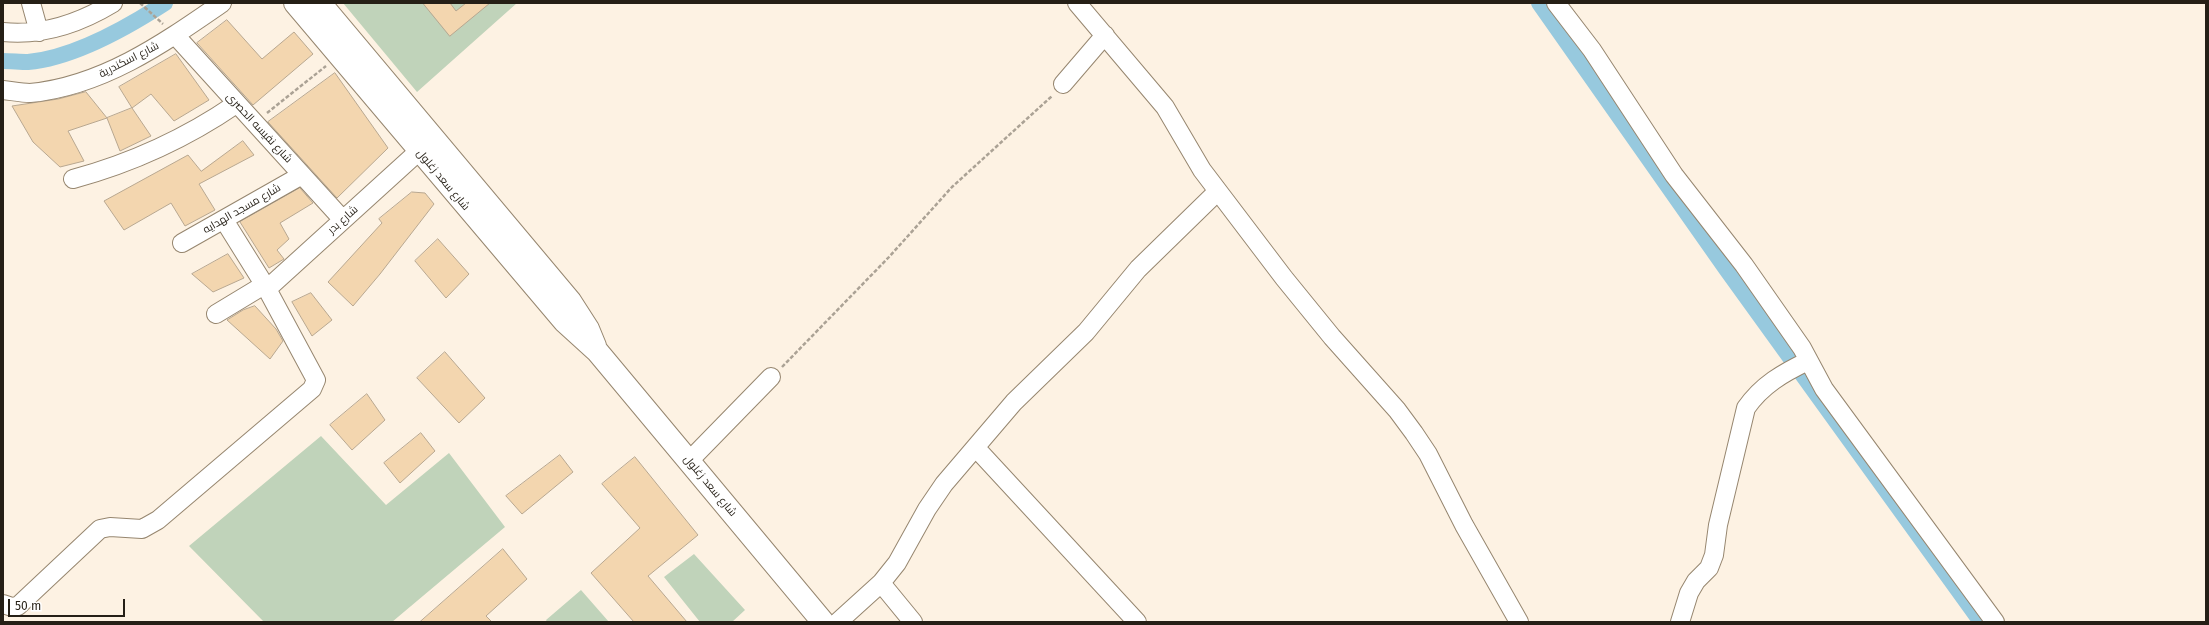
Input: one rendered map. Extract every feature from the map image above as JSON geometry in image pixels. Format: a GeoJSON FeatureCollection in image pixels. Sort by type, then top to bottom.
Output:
{"type":"FeatureCollection","features":[{"type":"Feature","properties":{"kind":"main road","name":"شارع سعد زغلول"},"geometry":{"type":"LineString","coordinates":[[295,3],[564,321],[579,337],[597,351],[823,622]]}},
{"type":"Feature","properties":{"kind":"main road","name":"شارع سعد زغلول"},"geometry":{"type":"LineString","coordinates":[[320,3],[570,301],[588,329],[597,351]]}},
{"type":"Feature","properties":{"kind":"street"},"geometry":{"type":"LineString","coordinates":[[31,3],[39,32]]}},
{"type":"Feature","properties":{"kind":"street"},"geometry":{"type":"LineString","coordinates":[[3,32],[39,32],[67,25],[91,16],[112,3]]}},
{"type":"Feature","properties":{"kind":"street","name":"شارع اسكندرية"},"geometry":{"type":"LineString","coordinates":[[3,90],[29,93],[70,86],[106,74],[171,31],[222,3]]}},
{"type":"Feature","properties":{"kind":"street"},"geometry":{"type":"LineString","coordinates":[[1077,3],[1165,107],[1193,156],[1218,191],[1332,337],[1375,384],[1414,433],[1428,454],[1464,525],[1519,622]]}},
{"type":"Feature","properties":{"kind":"street"},"geometry":{"type":"LineString","coordinates":[[1556,3],[1592,50],[1674,175],[1755,281],[1802,348],[1806,363],[1824,389],[1995,622]]}},
{"type":"Feature","properties":{"kind":"street","name":"شارع نفيسه الحصرى"},"geometry":{"type":"LineString","coordinates":[[171,31],[342,220]]}},
{"type":"Feature","properties":{"kind":"street"},"geometry":{"type":"LineString","coordinates":[[1063,84],[1105,35]]}},
{"type":"Feature","properties":{"kind":"street"},"geometry":{"type":"LineString","coordinates":[[73,179],[102,171],[158,150],[198,129],[236,104]]}},
{"type":"Feature","properties":{"kind":"street","name":"شارع بدر"},"geometry":{"type":"LineString","coordinates":[[216,314],[265,287],[419,151]]}},
{"type":"Feature","properties":{"kind":"street","name":"شارع مسجد الهدايه"},"geometry":{"type":"LineString","coordinates":[[182,243],[302,175]]}},
{"type":"Feature","properties":{"kind":"street"},"geometry":{"type":"LineString","coordinates":[[838,622],[881,583],[897,563],[927,509],[944,484],[1014,402],[1086,332],[1138,269],[1218,191]]}},
{"type":"Feature","properties":{"kind":"street"},"geometry":{"type":"LineString","coordinates":[[3,604],[12,607],[18,606],[100,529],[110,527],[142,530],[158,520],[309,393],[316,380],[265,287],[224,220]]}},
{"type":"Feature","properties":{"kind":"street"},"geometry":{"type":"LineString","coordinates":[[1680,622],[1689,593],[1696,582],[1709,568],[1714,555],[1718,525],[1746,408],[1756,394],[1770,381],[1806,363]]}},
{"type":"Feature","properties":{"kind":"street"},"geometry":{"type":"LineString","coordinates":[[688,461],[771,378]]}},
{"type":"Feature","properties":{"kind":"street"},"geometry":{"type":"LineString","coordinates":[[976,448],[1137,622]]}},
{"type":"Feature","properties":{"kind":"street"},"geometry":{"type":"LineString","coordinates":[[881,583],[913,622]]}},
{"type":"Feature","properties":{"kind":"path"},"geometry":{"type":"LineString","coordinates":[[140,3],[171,31]]}},
{"type":"Feature","properties":{"kind":"path"},"geometry":{"type":"LineString","coordinates":[[254,123],[339,56]]}},
{"type":"Feature","properties":{"kind":"path"},"geometry":{"type":"LineString","coordinates":[[771,378],[889,257],[952,187],[1047,103],[1063,84]]}},
{"type":"Feature","properties":{"kind":"green space"},"geometry":{"type":"Polygon","coordinates":[[[343,3],[517,3],[417,92],[343,3]]]}},
{"type":"Feature","properties":{"kind":"green space"},"geometry":{"type":"Polygon","coordinates":[[[321,436],[386,505],[449,453],[505,527],[392,622],[264,622],[189,546],[321,436]]]}},
{"type":"Feature","properties":{"kind":"green space"},"geometry":{"type":"Polygon","coordinates":[[[694,554],[745,610],[732,622],[700,622],[664,577],[694,554]]]}},
{"type":"Feature","properties":{"kind":"green space"},"geometry":{"type":"Polygon","coordinates":[[[581,590],[609,622],[547,622],[546,620],[581,590]]]}},
{"type":"Feature","properties":{"kind":"building"},"geometry":{"type":"Polygon","coordinates":[[[423,3],[450,3],[456,11],[466,3],[490,3],[450,36],[423,3]]]}},
{"type":"Feature","properties":{"kind":"building"},"geometry":{"type":"Polygon","coordinates":[[[227,20],[262,59],[294,32],[313,54],[253,105],[197,43],[227,20]]]}},
{"type":"Feature","properties":{"kind":"building"},"geometry":{"type":"Polygon","coordinates":[[[176,54],[209,100],[174,121],[151,94],[132,108],[119,87],[176,54]]]}},
{"type":"Feature","properties":{"kind":"building"},"geometry":{"type":"Polygon","coordinates":[[[335,73],[388,148],[337,198],[268,122],[335,73]]]}},
{"type":"Feature","properties":{"kind":"building"},"geometry":{"type":"Polygon","coordinates":[[[86,92],[107,118],[68,131],[84,161],[60,167],[33,142],[12,106],[58,99],[86,92]]]}},
{"type":"Feature","properties":{"kind":"building"},"geometry":{"type":"Polygon","coordinates":[[[132,108],[151,136],[120,151],[107,118],[132,108]]]}},
{"type":"Feature","properties":{"kind":"building"},"geometry":{"type":"Polygon","coordinates":[[[243,141],[254,155],[199,184],[215,210],[185,226],[171,203],[124,230],[104,201],[188,155],[201,171],[243,141]]]}},
{"type":"Feature","properties":{"kind":"building"},"geometry":{"type":"Polygon","coordinates":[[[300,188],[313,203],[280,223],[289,239],[277,250],[284,259],[269,268],[240,222],[300,188]]]}},
{"type":"Feature","properties":{"kind":"building"},"geometry":{"type":"Polygon","coordinates":[[[412,192],[425,193],[434,204],[380,274],[353,306],[328,282],[382,223],[379,219],[412,192]]]}},
{"type":"Feature","properties":{"kind":"building"},"geometry":{"type":"Polygon","coordinates":[[[438,239],[469,274],[446,298],[415,261],[438,239]]]}},
{"type":"Feature","properties":{"kind":"building"},"geometry":{"type":"Polygon","coordinates":[[[228,254],[244,278],[213,292],[192,274],[228,254]]]}},
{"type":"Feature","properties":{"kind":"building"},"geometry":{"type":"Polygon","coordinates":[[[311,293],[332,320],[312,336],[292,302],[311,293]]]}},
{"type":"Feature","properties":{"kind":"building"},"geometry":{"type":"Polygon","coordinates":[[[255,306],[276,329],[283,341],[270,359],[227,320],[243,310],[255,306]]]}},
{"type":"Feature","properties":{"kind":"building"},"geometry":{"type":"Polygon","coordinates":[[[445,352],[485,398],[459,423],[417,378],[445,352]]]}},
{"type":"Feature","properties":{"kind":"building"},"geometry":{"type":"Polygon","coordinates":[[[367,394],[385,420],[352,450],[330,425],[367,394]]]}},
{"type":"Feature","properties":{"kind":"building"},"geometry":{"type":"Polygon","coordinates":[[[421,433],[435,451],[400,483],[384,463],[421,433]]]}},
{"type":"Feature","properties":{"kind":"building"},"geometry":{"type":"Polygon","coordinates":[[[560,455],[573,472],[522,514],[506,496],[560,455]]]}},
{"type":"Feature","properties":{"kind":"building"},"geometry":{"type":"Polygon","coordinates":[[[635,457],[698,535],[648,576],[687,622],[634,622],[591,573],[640,528],[602,484],[635,457]]]}},
{"type":"Feature","properties":{"kind":"building"},"geometry":{"type":"Polygon","coordinates":[[[503,549],[527,579],[486,616],[492,622],[420,622],[503,549]]]}},
{"type":"Feature","properties":{"kind":"waterway"},"geometry":{"type":"LineString","coordinates":[[3,61],[28,62],[45,59],[81,48],[134,22],[165,3]]}},
{"type":"Feature","properties":{"kind":"waterway"},"geometry":{"type":"LineString","coordinates":[[1539,3],[1726,269],[1981,622]]}}]}
